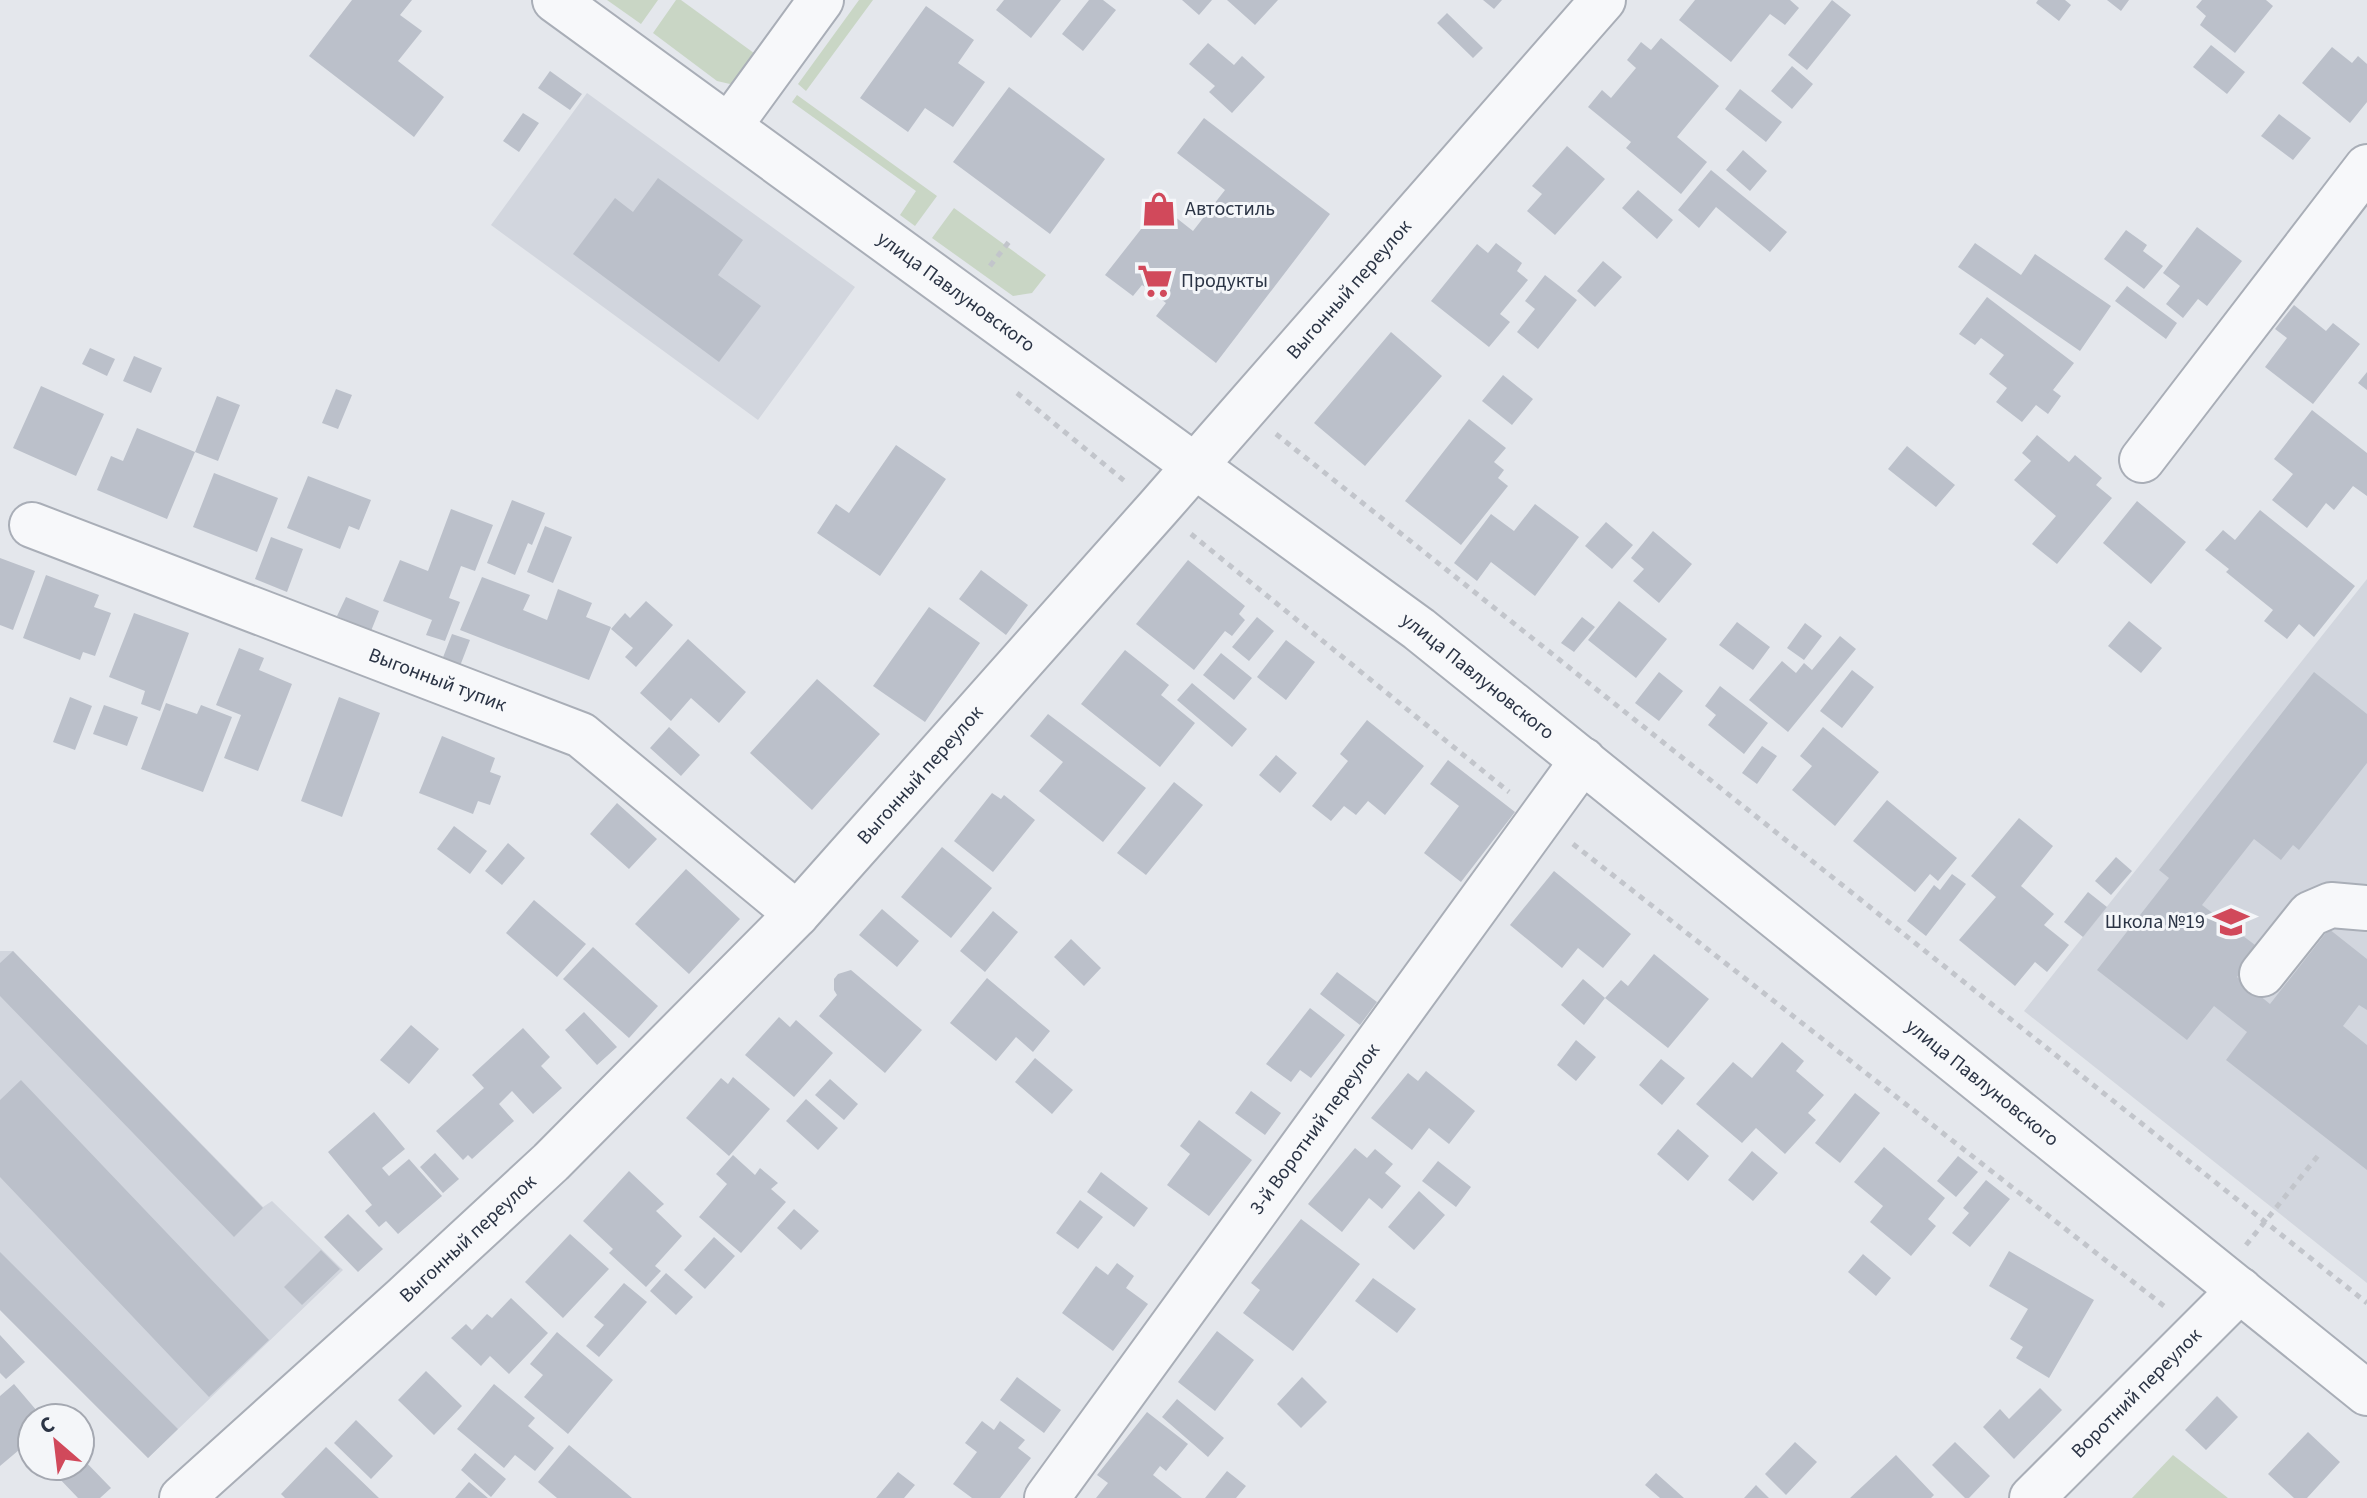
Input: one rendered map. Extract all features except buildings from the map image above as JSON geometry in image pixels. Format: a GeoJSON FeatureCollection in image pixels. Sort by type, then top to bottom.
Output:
{"type":"FeatureCollection","features":[{"type":"Feature","properties":{"kind":"street","name":"улица Павлуновского"},"geometry":{"type":"LineString","coordinates":[[555,0],[1419,629],[2231,1283],[2363,1383]]}},
{"type":"Feature","properties":{"kind":"street"},"geometry":{"type":"LineString","coordinates":[[730,125],[821,0]]}},
{"type":"Feature","properties":{"kind":"street","name":"Выгонный переулок"},"geometry":{"type":"LineString","coordinates":[[182,1498],[551,1162],[797,914],[1603,0]]}},
{"type":"Feature","properties":{"kind":"street"},"geometry":{"type":"LineString","coordinates":[[2142,460],[2367,167]]}},
{"type":"Feature","properties":{"kind":"street","name":"Выгонный тупик"},"geometry":{"type":"LineString","coordinates":[[32,525],[581,735],[797,914]]}},
{"type":"Feature","properties":{"kind":"street","name":"3-й Воротний переулок"},"geometry":{"type":"LineString","coordinates":[[1047,1498],[1583,760]]}},
{"type":"Feature","properties":{"kind":"street"},"geometry":{"type":"LineString","coordinates":[[2262,974],[2310,914],[2331,905],[2367,908]]}},
{"type":"Feature","properties":{"kind":"street","name":"Воротний переулок"},"geometry":{"type":"LineString","coordinates":[[2032,1498],[2197,1333],[2231,1283]]}},
{"type":"Feature","properties":{"kind":"path"},"geometry":{"type":"LineString","coordinates":[[1009,387],[1541,818],[2197,1333]]}},
{"type":"Feature","properties":{"kind":"path"},"geometry":{"type":"LineString","coordinates":[[1245,409],[2367,1303]]}},
{"type":"Feature","properties":{"kind":"path"},"geometry":{"type":"LineString","coordinates":[[2231,1283],[2264,1222],[2321,1152]]}},
{"type":"Feature","properties":{"kind":"shaded area"},"geometry":{"type":"Polygon","coordinates":[[[587,93],[855,287],[758,420],[491,225],[587,93]]]}},
{"type":"Feature","properties":{"kind":"shaded area","name":"Школа №19"},"geometry":{"type":"Polygon","coordinates":[[[2367,579],[2367,1283],[2024,1011],[2367,579]]]}},
{"type":"Feature","properties":{"kind":"shaded area"},"geometry":{"type":"Polygon","coordinates":[[[0,951],[13,951],[263,1207],[272,1201],[343,1270],[148,1458],[96,1406],[96,1402],[92,1402],[0,1310],[0,951]]]}},
{"type":"Feature","properties":{"kind":"green space"},"geometry":{"type":"Polygon","coordinates":[[[607,0],[658,0],[641,24],[607,0]]]}},
{"type":"Feature","properties":{"kind":"green space"},"geometry":{"type":"Polygon","coordinates":[[[676,0],[681,0],[758,56],[743,82],[730,84],[717,81],[653,33],[676,0]]]}},
{"type":"Feature","properties":{"kind":"green space"},"geometry":{"type":"Polygon","coordinates":[[[859,0],[873,0],[806,91],[798,84],[859,0]]]}},
{"type":"Feature","properties":{"kind":"green space"},"geometry":{"type":"Polygon","coordinates":[[[797,95],[937,196],[915,226],[900,215],[916,191],[792,102],[797,95]]]}},
{"type":"Feature","properties":{"kind":"green space"},"geometry":{"type":"Polygon","coordinates":[[[954,208],[1046,275],[1032,293],[1013,296],[932,238],[954,208]]]}},
{"type":"Feature","properties":{"kind":"green space"},"geometry":{"type":"Polygon","coordinates":[[[2173,1455],[2228,1498],[2132,1498],[2173,1455]]]}},
{"type":"Feature","properties":{"kind":"place","name":"Автостиль"},"geometry":{"type":"Point","coordinates":[1159,209]}},
{"type":"Feature","properties":{"kind":"place","name":"Продукты"},"geometry":{"type":"Point","coordinates":[1155,281]}},
{"type":"Feature","properties":{"kind":"place","name":"Школа №19"},"geometry":{"type":"Point","coordinates":[2231,922]}}]}
